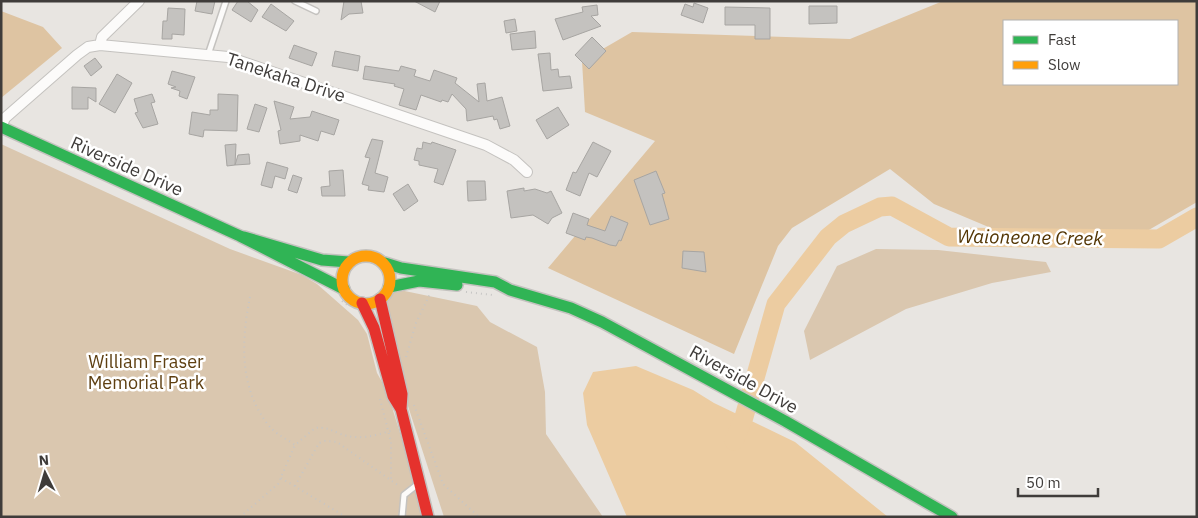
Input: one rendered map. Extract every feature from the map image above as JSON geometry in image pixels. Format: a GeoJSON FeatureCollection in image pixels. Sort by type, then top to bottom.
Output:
{"type":"FeatureCollection","features":[{"type":"Feature","properties":{"kind":"main road","name":"Riverside Drive"},"geometry":{"type":"LineString","coordinates":[[1,127],[32,143],[240,236],[259,248],[311,270],[342,294]]}},
{"type":"Feature","properties":{"kind":"main road","name":"Riverside Drive"},"geometry":{"type":"LineString","coordinates":[[240,236],[262,239],[327,262],[349,262]]}},
{"type":"Feature","properties":{"kind":"main road"},"geometry":{"type":"LineString","coordinates":[[358,307],[376,302],[389,287],[390,279],[385,263],[372,256],[364,256],[349,262],[342,278],[342,294],[352,299],[358,307],[374,328],[393,396],[401,409],[428,517]]}},
{"type":"Feature","properties":{"kind":"main road","name":"Riverside Drive"},"geometry":{"type":"LineString","coordinates":[[385,263],[401,268],[495,282],[510,290],[571,308],[602,322],[736,394],[952,517]]}},
{"type":"Feature","properties":{"kind":"main road","name":"Riverside Drive"},"geometry":{"type":"LineString","coordinates":[[389,287],[419,281],[493,291],[510,290]]}},
{"type":"Feature","properties":{"kind":"main road"},"geometry":{"type":"LineString","coordinates":[[380,299],[389,378]]}},
{"type":"Feature","properties":{"kind":"street"},"geometry":{"type":"LineString","coordinates":[[100,45],[105,33],[139,1]]}},
{"type":"Feature","properties":{"kind":"street","name":"Tanekaha Drive"},"geometry":{"type":"LineString","coordinates":[[1,127],[5,118],[77,55],[88,47],[100,45],[228,57],[486,145],[514,160],[527,172]]}},
{"type":"Feature","properties":{"kind":"lane"},"geometry":{"type":"LineString","coordinates":[[208,55],[226,1]]}},
{"type":"Feature","properties":{"kind":"lane"},"geometry":{"type":"LineString","coordinates":[[295,1],[316,11]]}},
{"type":"Feature","properties":{"kind":"lane"},"geometry":{"type":"LineString","coordinates":[[402,517],[404,495],[420,483]]}},
{"type":"Feature","properties":{"kind":"path"},"geometry":{"type":"LineString","coordinates":[[459,291],[496,296]]}},
{"type":"Feature","properties":{"kind":"path"},"geometry":{"type":"LineString","coordinates":[[391,480],[389,431],[380,400],[389,378],[403,371],[416,323],[430,293]]}},
{"type":"Feature","properties":{"kind":"path"},"geometry":{"type":"LineString","coordinates":[[342,294],[358,307]]}},
{"type":"Feature","properties":{"kind":"path"},"geometry":{"type":"LineString","coordinates":[[250,298],[243,330],[247,378],[256,406],[271,428],[296,445]]}},
{"type":"Feature","properties":{"kind":"path"},"geometry":{"type":"LineString","coordinates":[[411,398],[443,484],[479,517]]}},
{"type":"Feature","properties":{"kind":"path"},"geometry":{"type":"LineString","coordinates":[[240,517],[278,484],[296,445],[315,428],[328,427],[338,434],[358,438],[372,437],[405,426]]}},
{"type":"Feature","properties":{"kind":"path"},"geometry":{"type":"LineString","coordinates":[[294,486],[319,444],[325,441],[336,442],[399,486]]}},
{"type":"Feature","properties":{"kind":"path"},"geometry":{"type":"LineString","coordinates":[[281,478],[346,517]]}},
{"type":"Feature","properties":{"kind":"green space","name":"William Fraser Memorial Park"},"geometry":{"type":"Polygon","coordinates":[[[1,144],[230,249],[302,275],[317,284],[358,320],[367,334],[377,373],[387,391],[426,517],[1,517],[1,144]]]}},
{"type":"Feature","properties":{"kind":"green space"},"geometry":{"type":"Polygon","coordinates":[[[876,249],[938,250],[1046,262],[1051,272],[992,283],[906,309],[810,360],[804,331],[837,266],[876,249]]]}},
{"type":"Feature","properties":{"kind":"green space"},"geometry":{"type":"Polygon","coordinates":[[[395,289],[477,306],[490,322],[537,347],[545,392],[546,434],[603,517],[444,517],[408,406],[387,321],[387,299],[395,289]]]}},
{"type":"Feature","properties":{"kind":"shaded area"},"geometry":{"type":"Polygon","coordinates":[[[943,1],[1197,1],[1197,202],[1147,231],[1017,239],[934,204],[890,169],[792,228],[778,246],[734,354],[548,268],[655,141],[585,112],[582,61],[632,32],[850,39],[943,1]]]}},
{"type":"Feature","properties":{"kind":"shaded area"},"geometry":{"type":"Polygon","coordinates":[[[1,11],[43,27],[62,48],[1,98],[1,11]]]}},
{"type":"Feature","properties":{"kind":"shaded area"},"geometry":{"type":"Polygon","coordinates":[[[636,366],[693,390],[714,403],[795,442],[888,517],[627,517],[587,425],[583,393],[593,372],[636,366]]]}},
{"type":"Feature","properties":{"kind":"building"},"geometry":{"type":"Polygon","coordinates":[[[197,1],[215,1],[212,14],[195,11],[197,1]]]}},
{"type":"Feature","properties":{"kind":"building"},"geometry":{"type":"Polygon","coordinates":[[[238,1],[247,1],[258,10],[251,22],[232,10],[238,1]]]}},
{"type":"Feature","properties":{"kind":"building"},"geometry":{"type":"Polygon","coordinates":[[[344,1],[361,1],[363,13],[349,14],[341,20],[344,1]]]}},
{"type":"Feature","properties":{"kind":"building"},"geometry":{"type":"Polygon","coordinates":[[[414,1],[440,1],[435,12],[414,1]]]}},
{"type":"Feature","properties":{"kind":"building"},"geometry":{"type":"Polygon","coordinates":[[[694,3],[708,8],[703,23],[681,15],[685,4],[693,7],[694,3]]]}},
{"type":"Feature","properties":{"kind":"building"},"geometry":{"type":"Polygon","coordinates":[[[271,4],[294,21],[286,31],[262,17],[271,4]]]}},
{"type":"Feature","properties":{"kind":"building"},"geometry":{"type":"Polygon","coordinates":[[[597,5],[598,15],[591,16],[601,26],[563,40],[555,19],[583,12],[582,7],[597,5]]]}},
{"type":"Feature","properties":{"kind":"building"},"geometry":{"type":"Polygon","coordinates":[[[809,6],[837,6],[837,23],[809,24],[809,6]]]}},
{"type":"Feature","properties":{"kind":"building"},"geometry":{"type":"Polygon","coordinates":[[[725,7],[770,8],[770,39],[755,39],[755,25],[725,25],[725,7]]]}},
{"type":"Feature","properties":{"kind":"building"},"geometry":{"type":"Polygon","coordinates":[[[168,8],[185,9],[184,35],[172,34],[172,39],[162,39],[163,21],[167,21],[168,8]]]}},
{"type":"Feature","properties":{"kind":"building"},"geometry":{"type":"Polygon","coordinates":[[[515,19],[517,31],[506,33],[504,21],[515,19]]]}},
{"type":"Feature","properties":{"kind":"building"},"geometry":{"type":"Polygon","coordinates":[[[535,31],[536,48],[512,50],[510,34],[535,31]]]}},
{"type":"Feature","properties":{"kind":"building"},"geometry":{"type":"Polygon","coordinates":[[[592,37],[606,51],[589,69],[575,55],[592,37]]]}},
{"type":"Feature","properties":{"kind":"building"},"geometry":{"type":"Polygon","coordinates":[[[294,45],[317,53],[312,66],[289,58],[294,45]]]}},
{"type":"Feature","properties":{"kind":"building"},"geometry":{"type":"Polygon","coordinates":[[[335,51],[360,56],[358,71],[332,66],[335,51]]]}},
{"type":"Feature","properties":{"kind":"building"},"geometry":{"type":"Polygon","coordinates":[[[550,53],[551,70],[558,69],[559,77],[570,76],[572,88],[543,91],[538,54],[550,53]]]}},
{"type":"Feature","properties":{"kind":"building"},"geometry":{"type":"Polygon","coordinates":[[[95,58],[102,67],[91,76],[84,66],[95,58]]]}},
{"type":"Feature","properties":{"kind":"building"},"geometry":{"type":"Polygon","coordinates":[[[365,66],[399,71],[401,66],[416,70],[414,76],[430,81],[434,70],[457,78],[455,83],[479,102],[477,84],[485,83],[487,101],[502,97],[510,126],[500,129],[497,119],[494,120],[493,116],[467,121],[466,109],[452,94],[448,102],[442,100],[441,102],[421,95],[416,110],[399,105],[404,89],[394,86],[395,84],[363,79],[365,66]]]}},
{"type":"Feature","properties":{"kind":"building"},"geometry":{"type":"Polygon","coordinates":[[[172,71],[195,77],[187,99],[179,96],[180,91],[171,88],[176,87],[168,84],[172,71]]]}},
{"type":"Feature","properties":{"kind":"building"},"geometry":{"type":"Polygon","coordinates":[[[117,74],[132,83],[115,113],[99,104],[117,74]]]}},
{"type":"Feature","properties":{"kind":"building"},"geometry":{"type":"Polygon","coordinates":[[[72,87],[96,88],[96,102],[88,97],[88,109],[72,109],[72,87]]]}},
{"type":"Feature","properties":{"kind":"building"},"geometry":{"type":"Polygon","coordinates":[[[152,94],[155,102],[151,103],[158,124],[143,128],[135,113],[138,112],[134,99],[152,94]]]}},
{"type":"Feature","properties":{"kind":"building"},"geometry":{"type":"Polygon","coordinates":[[[218,94],[238,95],[237,131],[204,130],[203,137],[189,134],[192,112],[210,115],[210,110],[218,110],[218,94]]]}},
{"type":"Feature","properties":{"kind":"building"},"geometry":{"type":"Polygon","coordinates":[[[274,101],[294,107],[290,119],[310,117],[312,111],[339,120],[334,135],[321,131],[318,141],[300,135],[300,141],[280,144],[278,131],[281,130],[274,101]]]}},
{"type":"Feature","properties":{"kind":"building"},"geometry":{"type":"Polygon","coordinates":[[[255,104],[267,108],[259,132],[247,129],[255,104]]]}},
{"type":"Feature","properties":{"kind":"building"},"geometry":{"type":"Polygon","coordinates":[[[558,107],[569,125],[547,139],[536,120],[558,107]]]}},
{"type":"Feature","properties":{"kind":"building"},"geometry":{"type":"Polygon","coordinates":[[[372,139],[383,141],[375,173],[388,177],[384,192],[368,190],[369,186],[362,184],[370,158],[365,157],[372,139]]]}},
{"type":"Feature","properties":{"kind":"building"},"geometry":{"type":"Polygon","coordinates":[[[423,142],[431,144],[432,142],[456,150],[443,185],[434,182],[438,169],[419,165],[419,161],[414,160],[417,148],[422,149],[423,142]]]}},
{"type":"Feature","properties":{"kind":"building"},"geometry":{"type":"Polygon","coordinates":[[[593,142],[611,151],[597,177],[589,173],[580,196],[566,190],[573,172],[576,173],[593,142]]]}},
{"type":"Feature","properties":{"kind":"building"},"geometry":{"type":"Polygon","coordinates":[[[236,144],[235,165],[227,166],[225,145],[236,144]]]}},
{"type":"Feature","properties":{"kind":"building"},"geometry":{"type":"Polygon","coordinates":[[[249,154],[250,164],[235,165],[238,155],[249,154]]]}},
{"type":"Feature","properties":{"kind":"building"},"geometry":{"type":"Polygon","coordinates":[[[267,162],[288,168],[285,179],[275,176],[272,188],[261,185],[267,162]]]}},
{"type":"Feature","properties":{"kind":"building"},"geometry":{"type":"Polygon","coordinates":[[[343,170],[345,196],[322,196],[321,187],[330,186],[329,171],[343,170]]]}},
{"type":"Feature","properties":{"kind":"building"},"geometry":{"type":"Polygon","coordinates":[[[656,171],[665,193],[662,194],[669,219],[650,225],[634,180],[656,171]]]}},
{"type":"Feature","properties":{"kind":"building"},"geometry":{"type":"Polygon","coordinates":[[[293,175],[302,178],[297,193],[288,190],[293,175]]]}},
{"type":"Feature","properties":{"kind":"building"},"geometry":{"type":"Polygon","coordinates":[[[467,181],[485,181],[486,200],[468,201],[467,181]]]}},
{"type":"Feature","properties":{"kind":"building"},"geometry":{"type":"Polygon","coordinates":[[[408,184],[418,201],[404,211],[393,194],[408,184]]]}},
{"type":"Feature","properties":{"kind":"building"},"geometry":{"type":"Polygon","coordinates":[[[524,188],[524,191],[535,189],[547,193],[551,191],[562,213],[552,218],[548,224],[533,215],[511,218],[507,191],[524,188]]]}},
{"type":"Feature","properties":{"kind":"building"},"geometry":{"type":"Polygon","coordinates":[[[573,213],[589,219],[587,225],[605,231],[611,216],[628,223],[621,241],[619,240],[616,246],[610,245],[592,238],[586,237],[585,240],[566,233],[573,213]]]}},
{"type":"Feature","properties":{"kind":"building"},"geometry":{"type":"Polygon","coordinates":[[[683,251],[704,252],[706,272],[682,268],[683,251]]]}},
{"type":"Feature","properties":{"kind":"waterway","name":"Waioneone Creek"},"geometry":{"type":"LineString","coordinates":[[734,441],[744,417],[776,304],[828,237],[844,224],[880,207],[892,206],[949,237],[1159,239],[1197,217]]}},
{"type":"Feature","properties":{"kind":"traffic: fast"},"geometry":{"type":"LineString","coordinates":[[1,127],[240,236],[344,289]]}},
{"type":"Feature","properties":{"kind":"traffic: fast"},"geometry":{"type":"LineString","coordinates":[[244,237],[322,260],[349,262]]}},
{"type":"Feature","properties":{"kind":"traffic: fast"},"geometry":{"type":"LineString","coordinates":[[385,263],[401,268],[495,282],[510,290],[571,308],[602,322],[785,421],[952,517]]}},
{"type":"Feature","properties":{"kind":"traffic: fast"},"geometry":{"type":"LineString","coordinates":[[389,287],[419,281],[457,285]]}},
{"type":"Feature","properties":{"kind":"traffic: slow"},"geometry":{"type":"LineString","coordinates":[[366,256],[375,258],[383,263],[388,271],[390,280],[388,289],[383,297],[375,302],[366,304],[357,302],[349,297],[344,289],[342,280],[344,271],[349,263],[357,258],[366,256]]}},
{"type":"Feature","properties":{"kind":"traffic: jam"},"geometry":{"type":"LineString","coordinates":[[380,299],[402,394],[401,409]]}},
{"type":"Feature","properties":{"kind":"traffic: jam"},"geometry":{"type":"LineString","coordinates":[[362,303],[374,328],[393,396],[401,409],[428,517]]}}]}
